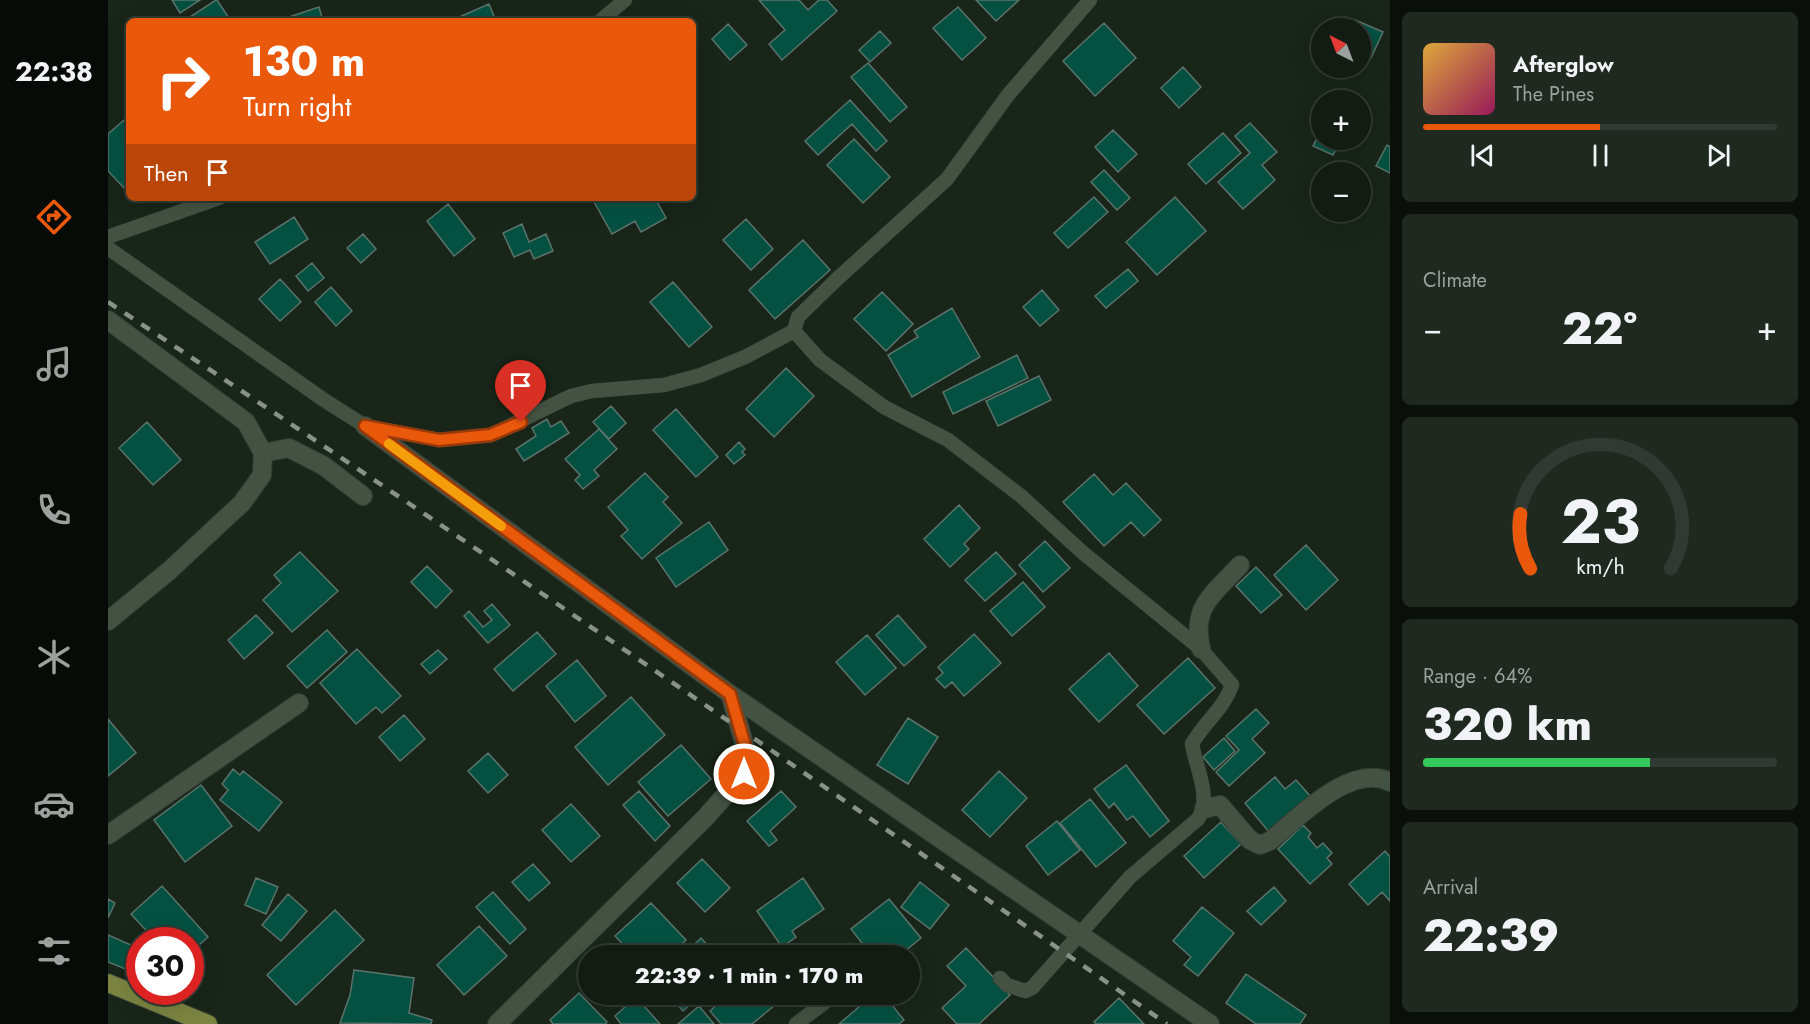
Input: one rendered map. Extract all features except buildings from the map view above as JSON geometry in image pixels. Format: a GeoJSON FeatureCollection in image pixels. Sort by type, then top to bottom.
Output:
{"type":"FeatureCollection","features":[{"type":"Feature","properties":{"kind":"main road"},"geometry":{"type":"LineString","coordinates":[[108,983],[208,1024]]}},
{"type":"Feature","properties":{"kind":"street"},"geometry":{"type":"LineString","coordinates":[[108,320],[246,422],[263,453],[262,475],[242,503],[170,570],[108,621]]}},
{"type":"Feature","properties":{"kind":"street"},"geometry":{"type":"LineString","coordinates":[[365,426],[730,694],[1210,1024]]}},
{"type":"Feature","properties":{"kind":"street"},"geometry":{"type":"LineString","coordinates":[[263,453],[289,448],[324,466],[363,496]]}},
{"type":"Feature","properties":{"kind":"street"},"geometry":{"type":"LineString","coordinates":[[1201,649],[1196,628],[1201,609],[1240,566]]}},
{"type":"Feature","properties":{"kind":"street"},"geometry":{"type":"LineString","coordinates":[[497,1024],[705,818],[744,774],[748,756],[730,694]]}},
{"type":"Feature","properties":{"kind":"street"},"geometry":{"type":"LineString","coordinates":[[108,836],[299,703]]}},
{"type":"Feature","properties":{"kind":"street"},"geometry":{"type":"LineString","coordinates":[[1204,809],[1220,805],[1250,840],[1260,845],[1270,841],[1337,788],[1356,780],[1376,778],[1390,782]]}},
{"type":"Feature","properties":{"kind":"lane"},"geometry":{"type":"LineString","coordinates":[[604,18],[625,0]]}},
{"type":"Feature","properties":{"kind":"lane"},"geometry":{"type":"LineString","coordinates":[[108,248],[324,400],[365,426],[439,440],[490,435],[571,396],[664,385],[701,375],[744,357],[794,331],[798,317],[836,279],[947,179],[1008,95],[1090,0]]}},
{"type":"Feature","properties":{"kind":"lane"},"geometry":{"type":"LineString","coordinates":[[108,237],[210,201]]}},
{"type":"Feature","properties":{"kind":"lane"},"geometry":{"type":"LineString","coordinates":[[794,331],[802,342],[830,367],[884,407],[948,440],[1021,496],[1089,558],[1201,649],[1232,685],[1226,701],[1200,729],[1192,744],[1203,789],[1204,809],[1198,819],[1130,877],[1080,935],[1063,951],[1045,977],[1032,988],[1024,991],[1007,984],[1000,978]]}},
{"type":"Feature","properties":{"kind":"lane"},"geometry":{"type":"LineString","coordinates":[[796,1024],[821,1005]]}},
{"type":"Feature","properties":{"kind":"railway"},"geometry":{"type":"LineString","coordinates":[[108,302],[639,660],[1167,1024]]}},
{"type":"Feature","properties":{"kind":"slow traffic"},"geometry":{"type":"LineString","coordinates":[[389,444],[501,526]]}},
{"type":"Feature","properties":{"kind":"route"},"geometry":{"type":"LineString","coordinates":[[521,422],[490,435],[439,440],[365,426],[730,694],[748,756],[744,774]]}}]}
